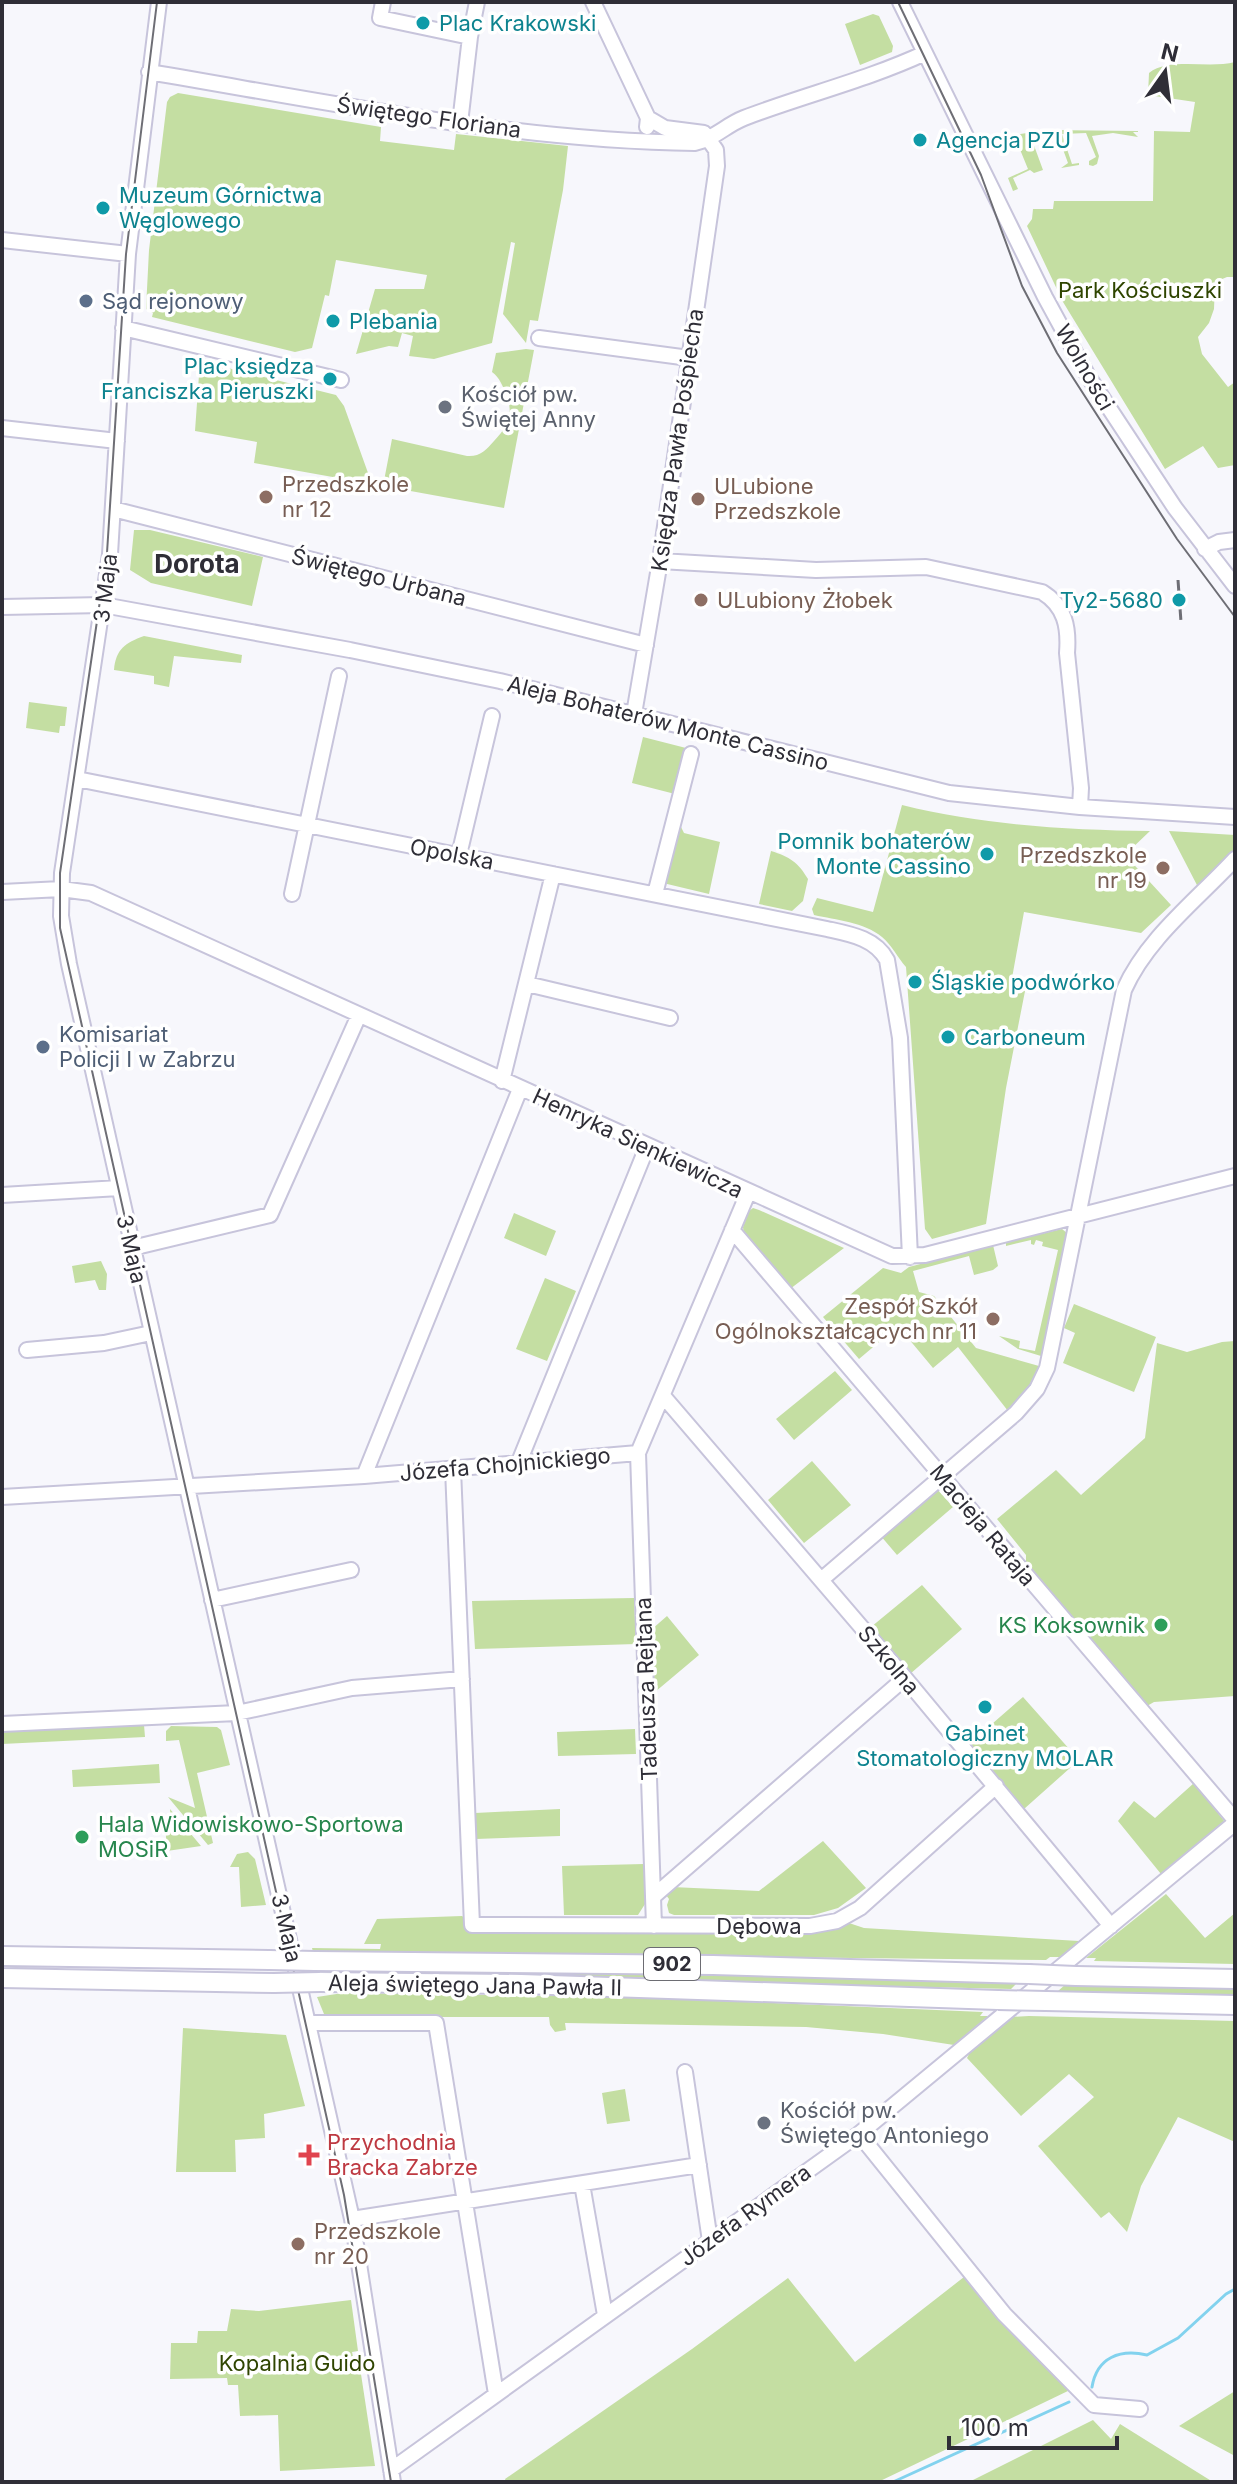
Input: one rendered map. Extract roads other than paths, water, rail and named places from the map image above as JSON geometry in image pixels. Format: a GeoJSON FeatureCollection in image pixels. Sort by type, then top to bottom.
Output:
{"type":"FeatureCollection","features":[{"type":"Feature","properties":{"kind":"main road"},"geometry":{"type":"LineString","coordinates":[[2,1949],[69,1957]]}},
{"type":"Feature","properties":{"kind":"main road","name":"Aleja świętego Jana Pawła II"},"geometry":{"type":"LineString","coordinates":[[2,1956],[713,1965],[1235,1979]]}},
{"type":"Feature","properties":{"kind":"main road","name":"Aleja świętego Jana Pawła II"},"geometry":{"type":"LineString","coordinates":[[2,1979],[521,1984],[1235,2005]]}},
{"type":"Feature","properties":{"kind":"street","name":"3 Maja"},"geometry":{"type":"LineString","coordinates":[[159,2],[128,254],[113,509],[103,605],[61,889],[62,928],[352,2219],[392,2476]]}},
{"type":"Feature","properties":{"kind":"street"},"geometry":{"type":"LineString","coordinates":[[383,2],[380,18],[470,37]]}},
{"type":"Feature","properties":{"kind":"street"},"geometry":{"type":"LineString","coordinates":[[460,123],[477,2]]}},
{"type":"Feature","properties":{"kind":"street"},"geometry":{"type":"LineString","coordinates":[[593,2],[648,118],[665,128],[699,131],[710,139],[733,123],[925,53]]}},
{"type":"Feature","properties":{"kind":"street","name":"Wolności"},"geometry":{"type":"LineString","coordinates":[[900,2],[1067,340],[1112,415],[1205,549],[1235,586]]}},
{"type":"Feature","properties":{"kind":"street","name":"Świętego Floriana"},"geometry":{"type":"LineString","coordinates":[[149,72],[529,132],[685,143],[710,139]]}},
{"type":"Feature","properties":{"kind":"street"},"geometry":{"type":"LineString","coordinates":[[628,139],[642,134],[648,118]]}},
{"type":"Feature","properties":{"kind":"street","name":"Księdza Pawła Pośpiecha"},"geometry":{"type":"LineString","coordinates":[[634,714],[660,561],[717,166],[725,137],[733,123]]}},
{"type":"Feature","properties":{"kind":"street","name":"Księdza Pawła Pośpiecha"},"geometry":{"type":"LineString","coordinates":[[710,139],[716,150],[717,166]]}},
{"type":"Feature","properties":{"kind":"street"},"geometry":{"type":"LineString","coordinates":[[2,240],[128,254]]}},
{"type":"Feature","properties":{"kind":"street"},"geometry":{"type":"LineString","coordinates":[[123,328],[341,380]]}},
{"type":"Feature","properties":{"kind":"street"},"geometry":{"type":"LineString","coordinates":[[539,338],[689,358]]}},
{"type":"Feature","properties":{"kind":"street"},"geometry":{"type":"LineString","coordinates":[[2,428],[117,441]]}},
{"type":"Feature","properties":{"kind":"street","name":"Świętego Urbana"},"geometry":{"type":"LineString","coordinates":[[113,509],[646,645]]}},
{"type":"Feature","properties":{"kind":"street"},"geometry":{"type":"LineString","coordinates":[[1205,549],[1219,542],[1235,540]]}},
{"type":"Feature","properties":{"kind":"street"},"geometry":{"type":"LineString","coordinates":[[660,561],[816,570],[926,567],[1042,592],[1053,599],[1065,617],[1081,788],[1080,807]]}},
{"type":"Feature","properties":{"kind":"street","name":"Aleja Bohaterów Monte Cassino"},"geometry":{"type":"LineString","coordinates":[[2,607],[103,605],[500,681],[935,790],[1000,800],[1235,817]]}},
{"type":"Feature","properties":{"kind":"street"},"geometry":{"type":"LineString","coordinates":[[292,894],[339,676]]}},
{"type":"Feature","properties":{"kind":"street"},"geometry":{"type":"LineString","coordinates":[[459,855],[492,716]]}},
{"type":"Feature","properties":{"kind":"street"},"geometry":{"type":"LineString","coordinates":[[655,894],[691,754]]}},
{"type":"Feature","properties":{"kind":"street","name":"Opolska"},"geometry":{"type":"LineString","coordinates":[[77,779],[827,929],[868,941],[881,949],[889,970],[900,1038],[910,1257]]}},
{"type":"Feature","properties":{"kind":"street"},"geometry":{"type":"LineString","coordinates":[[821,1580],[1016,1413],[1037,1389],[1047,1368],[1124,990],[1131,975],[1163,932],[1235,859]]}},
{"type":"Feature","properties":{"kind":"street"},"geometry":{"type":"LineString","coordinates":[[502,1081],[553,874]]}},
{"type":"Feature","properties":{"kind":"street","name":"Henryka Sienkiewicza"},"geometry":{"type":"LineString","coordinates":[[2,892],[61,889],[91,893],[875,1251],[892,1256],[910,1257],[968,1244],[1235,1176]]}},
{"type":"Feature","properties":{"kind":"street"},"geometry":{"type":"LineString","coordinates":[[527,984],[670,1018]]}},
{"type":"Feature","properties":{"kind":"street"},"geometry":{"type":"LineString","coordinates":[[132,1248],[270,1215],[359,1015]]}},
{"type":"Feature","properties":{"kind":"street"},"geometry":{"type":"LineString","coordinates":[[364,1476],[520,1089]]}},
{"type":"Feature","properties":{"kind":"street"},"geometry":{"type":"LineString","coordinates":[[519,1462],[647,1147]]}},
{"type":"Feature","properties":{"kind":"street"},"geometry":{"type":"LineString","coordinates":[[2,1195],[119,1188]]}},
{"type":"Feature","properties":{"kind":"street","name":"Józefa Chojnickiego"},"geometry":{"type":"LineString","coordinates":[[2,1497],[364,1476],[638,1453],[748,1193]]}},
{"type":"Feature","properties":{"kind":"street","name":"Macieja Rataja"},"geometry":{"type":"LineString","coordinates":[[732,1230],[1235,1821]]}},
{"type":"Feature","properties":{"kind":"street"},"geometry":{"type":"LineString","coordinates":[[27,1350],[104,1343],[151,1333]]}},
{"type":"Feature","properties":{"kind":"street","name":"Szkolna"},"geometry":{"type":"LineString","coordinates":[[664,1397],[905,1678],[1111,1926]]}},
{"type":"Feature","properties":{"kind":"street","name":"Tadeusza Rejtana"},"geometry":{"type":"LineString","coordinates":[[638,1453],[654,1926]]}},
{"type":"Feature","properties":{"kind":"street"},"geometry":{"type":"LineString","coordinates":[[2,1724],[237,1713],[352,1688],[462,1679],[453,1469]]}},
{"type":"Feature","properties":{"kind":"street"},"geometry":{"type":"LineString","coordinates":[[212,1600],[351,1570]]}},
{"type":"Feature","properties":{"kind":"street"},"geometry":{"type":"LineString","coordinates":[[654,1896],[905,1678]]}},
{"type":"Feature","properties":{"kind":"street","name":"Dębowa"},"geometry":{"type":"LineString","coordinates":[[462,1679],[472,1925],[810,1926],[837,1921],[860,1908],[996,1786]]}},
{"type":"Feature","properties":{"kind":"street","name":"Józefa Rymera"},"geometry":{"type":"LineString","coordinates":[[392,2476],[496,2394],[859,2134],[1235,1821]]}},
{"type":"Feature","properties":{"kind":"street"},"geometry":{"type":"LineString","coordinates":[[308,2023],[436,2023],[496,2394]]}},
{"type":"Feature","properties":{"kind":"street"},"geometry":{"type":"LineString","coordinates":[[685,2072],[710,2241]]}},
{"type":"Feature","properties":{"kind":"street"},"geometry":{"type":"LineString","coordinates":[[859,2134],[1004,2314],[1094,2405],[1140,2409]]}},
{"type":"Feature","properties":{"kind":"street"},"geometry":{"type":"LineString","coordinates":[[352,2219],[699,2165]]}},
{"type":"Feature","properties":{"kind":"street"},"geometry":{"type":"LineString","coordinates":[[582,2184],[605,2315]]}},
{"type":"Feature","properties":{"kind":"waterway"},"geometry":{"type":"LineString","coordinates":[[1092,2387],[1104,2362],[1128,2353],[1147,2355],[1178,2338],[1235,2289]]}},
{"type":"Feature","properties":{"kind":"waterway"},"geometry":{"type":"LineString","coordinates":[[893,2482],[1069,2402]]}},
{"type":"Feature","properties":{"kind":"tram line"},"geometry":{"type":"LineString","coordinates":[[157,2],[126,254],[107,553],[60,873],[60,928],[344,2195],[391,2482]]}},
{"type":"Feature","properties":{"kind":"tram line"},"geometry":{"type":"LineString","coordinates":[[898,2],[981,175],[1022,286],[1057,353],[1177,539],[1235,617]]}},
{"type":"Feature","properties":{"kind":"railway"},"geometry":{"type":"LineString","coordinates":[[1178,580],[1181,622]]}},
{"type":"Feature","properties":{"kind":"place","name":"Plac Krakowski"},"geometry":{"type":"Point","coordinates":[423,23]}},
{"type":"Feature","properties":{"kind":"place","name":"Agencja PZU"},"geometry":{"type":"Point","coordinates":[920,140]}},
{"type":"Feature","properties":{"kind":"place","name":"Muzeum Górnictwa Węglowego"},"geometry":{"type":"Point","coordinates":[103,208]}},
{"type":"Feature","properties":{"kind":"place","name":"Sąd rejonowy"},"geometry":{"type":"Point","coordinates":[86,301]}},
{"type":"Feature","properties":{"kind":"place","name":"Plebania"},"geometry":{"type":"Point","coordinates":[333,321]}},
{"type":"Feature","properties":{"kind":"place","name":"Plac księdza Franciszka Pieruszki"},"geometry":{"type":"Point","coordinates":[330,379]}},
{"type":"Feature","properties":{"kind":"place","name":"Kościół pw. Świętej Anny"},"geometry":{"type":"Point","coordinates":[445,407]}},
{"type":"Feature","properties":{"kind":"place","name":"Przedszkole nr 12"},"geometry":{"type":"Point","coordinates":[266,497]}},
{"type":"Feature","properties":{"kind":"place","name":"ULubione Przedszkole"},"geometry":{"type":"Point","coordinates":[698,499]}},
{"type":"Feature","properties":{"kind":"place","name":"ULubiony Żłobek"},"geometry":{"type":"Point","coordinates":[701,600]}},
{"type":"Feature","properties":{"kind":"place","name":"Ty2-5680"},"geometry":{"type":"Point","coordinates":[1179,600]}},
{"type":"Feature","properties":{"kind":"place","name":"Pomnik bohaterów Monte Cassino"},"geometry":{"type":"Point","coordinates":[987,854]}},
{"type":"Feature","properties":{"kind":"place","name":"Przedszkole nr 19"},"geometry":{"type":"Point","coordinates":[1163,868]}},
{"type":"Feature","properties":{"kind":"place","name":"Śląskie podwórko"},"geometry":{"type":"Point","coordinates":[915,982]}},
{"type":"Feature","properties":{"kind":"place","name":"Carboneum"},"geometry":{"type":"Point","coordinates":[948,1037]}},
{"type":"Feature","properties":{"kind":"place","name":"Komisariat Policji I w Zabrzu"},"geometry":{"type":"Point","coordinates":[43,1047]}},
{"type":"Feature","properties":{"kind":"place","name":"Zespół Szkół Ogólnokształcących nr 11"},"geometry":{"type":"Point","coordinates":[993,1319]}},
{"type":"Feature","properties":{"kind":"place","name":"KS Koksownik"},"geometry":{"type":"Point","coordinates":[1161,1625]}},
{"type":"Feature","properties":{"kind":"place","name":"Gabinet Stomatologiczny MOLAR"},"geometry":{"type":"Point","coordinates":[985,1707]}},
{"type":"Feature","properties":{"kind":"place","name":"Hala Widowiskowo-Sportowa MOSiR"},"geometry":{"type":"Point","coordinates":[82,1837]}},
{"type":"Feature","properties":{"kind":"place","name":"Kościół pw. Świętego Antoniego"},"geometry":{"type":"Point","coordinates":[764,2123]}},
{"type":"Feature","properties":{"kind":"place","name":"Przychodnia Bracka Zabrze"},"geometry":{"type":"Point","coordinates":[309,2155]}},
{"type":"Feature","properties":{"kind":"place","name":"Przedszkole nr 20"},"geometry":{"type":"Point","coordinates":[298,2244]}},
{"type":"Feature","properties":{"kind":"district","name":"Dorota"},"geometry":{"type":"Point","coordinates":[197,563]}},
{"type":"Feature","properties":{"kind":"park label","name":"Park Kościuszki"},"geometry":{"type":"Point","coordinates":[1140,290]}},
{"type":"Feature","properties":{"kind":"park label","name":"Kopalnia Guido"},"geometry":{"type":"Point","coordinates":[297,2363]}}]}
